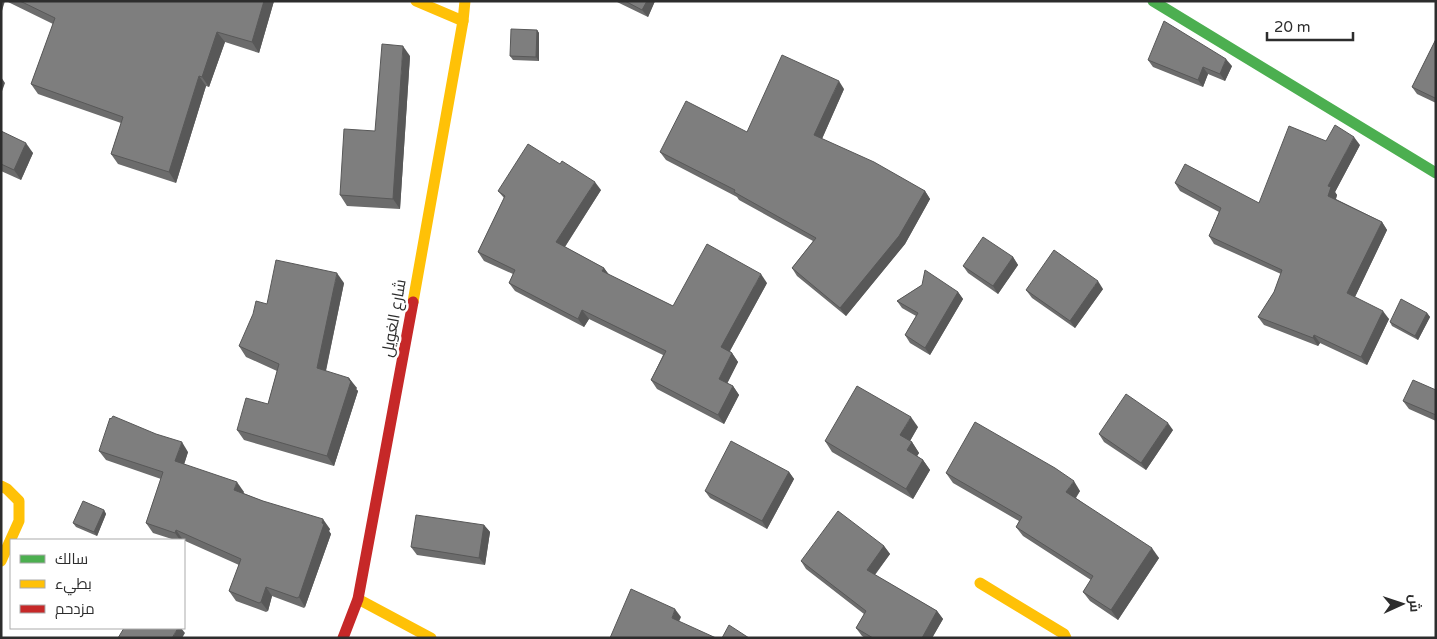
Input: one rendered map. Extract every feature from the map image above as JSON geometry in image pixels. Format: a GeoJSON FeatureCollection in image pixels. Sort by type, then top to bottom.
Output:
{"type":"FeatureCollection","features":[{"type":"Feature","properties":{"kind":"street"},"geometry":{"type":"LineString","coordinates":[[416,1],[463,21]]}},
{"type":"Feature","properties":{"kind":"street","name":"شارع الغويل"},"geometry":{"type":"LineString","coordinates":[[343,638],[358,599],[463,21],[465,1]]}},
{"type":"Feature","properties":{"kind":"street"},"geometry":{"type":"LineString","coordinates":[[1153,1],[1239,51],[1436,173]]}},
{"type":"Feature","properties":{"kind":"street"},"geometry":{"type":"LineString","coordinates":[[1,486],[7,489],[19,501],[19,521],[11,539]]}},
{"type":"Feature","properties":{"kind":"street"},"geometry":{"type":"LineString","coordinates":[[1,561],[10,541]]}},
{"type":"Feature","properties":{"kind":"street"},"geometry":{"type":"LineString","coordinates":[[980,583],[1064,634],[1066,638]]}},
{"type":"Feature","properties":{"kind":"street"},"geometry":{"type":"LineString","coordinates":[[358,599],[431,638]]}},
{"type":"Feature","properties":{"kind":"building"},"geometry":{"type":"Polygon","coordinates":[[[20,1],[264,1],[252,42],[217,32],[202,77],[199,76],[169,172],[111,154],[123,117],[31,84],[55,18],[20,1]]]}},
{"type":"Feature","properties":{"kind":"building"},"geometry":{"type":"Polygon","coordinates":[[[625,1],[647,1],[642,10],[625,1]]]}},
{"type":"Feature","properties":{"kind":"building"},"geometry":{"type":"Polygon","coordinates":[[[1164,21],[1226,59],[1220,74],[1203,67],[1198,80],[1148,60],[1164,21]]]}},
{"type":"Feature","properties":{"kind":"building"},"geometry":{"type":"Polygon","coordinates":[[[511,29],[537,30],[536,57],[510,56],[511,29]]]}},
{"type":"Feature","properties":{"kind":"building"},"geometry":{"type":"Polygon","coordinates":[[[1436,39],[1436,97],[1435,98],[1412,87],[1436,39]]]}},
{"type":"Feature","properties":{"kind":"building"},"geometry":{"type":"Polygon","coordinates":[[[382,44],[403,46],[393,199],[340,195],[344,129],[375,131],[382,44]]]}},
{"type":"Feature","properties":{"kind":"building"},"geometry":{"type":"Polygon","coordinates":[[[782,55],[839,81],[814,135],[874,162],[925,191],[899,236],[840,308],[792,268],[816,238],[734,192],[735,190],[660,152],[686,101],[747,132],[782,55]]]}},
{"type":"Feature","properties":{"kind":"building"},"geometry":{"type":"Polygon","coordinates":[[[1335,125],[1354,137],[1328,186],[1331,187],[1328,196],[1382,222],[1347,293],[1383,311],[1361,357],[1314,335],[1313,338],[1258,317],[1274,292],[1282,270],[1209,236],[1221,208],[1175,183],[1185,164],[1259,203],[1289,126],[1326,141],[1335,125]]]}},
{"type":"Feature","properties":{"kind":"building"},"geometry":{"type":"Polygon","coordinates":[[[1,131],[26,143],[14,170],[1,164],[1,131]]]}},
{"type":"Feature","properties":{"kind":"building"},"geometry":{"type":"Polygon","coordinates":[[[528,144],[560,164],[562,161],[595,182],[556,242],[604,268],[602,271],[673,306],[707,244],[761,274],[721,347],[732,353],[719,379],[733,386],[718,415],[651,380],[666,351],[582,310],[578,319],[509,283],[515,270],[478,252],[505,196],[498,191],[528,144]]]}},
{"type":"Feature","properties":{"kind":"building"},"geometry":{"type":"Polygon","coordinates":[[[983,237],[1013,257],[993,286],[963,266],[983,237]]]}},
{"type":"Feature","properties":{"kind":"building"},"geometry":{"type":"Polygon","coordinates":[[[1054,250],[1098,281],[1070,321],[1026,290],[1054,250]]]}},
{"type":"Feature","properties":{"kind":"building"},"geometry":{"type":"Polygon","coordinates":[[[276,260],[337,273],[317,368],[349,378],[351,381],[327,456],[237,430],[246,398],[268,404],[279,364],[239,346],[253,314],[256,301],[267,304],[276,260]]]}},
{"type":"Feature","properties":{"kind":"building"},"geometry":{"type":"Polygon","coordinates":[[[925,270],[958,292],[925,348],[905,335],[918,313],[897,301],[922,285],[925,270]]]}},
{"type":"Feature","properties":{"kind":"building"},"geometry":{"type":"Polygon","coordinates":[[[1401,299],[1427,313],[1415,336],[1390,322],[1401,299]]]}},
{"type":"Feature","properties":{"kind":"building"},"geometry":{"type":"Polygon","coordinates":[[[1413,380],[1436,390],[1436,415],[1403,401],[1413,380]]]}},
{"type":"Feature","properties":{"kind":"building"},"geometry":{"type":"Polygon","coordinates":[[[857,386],[911,417],[900,435],[912,442],[907,450],[923,460],[906,489],[825,441],[857,386]]]}},
{"type":"Feature","properties":{"kind":"building"},"geometry":{"type":"Polygon","coordinates":[[[1126,394],[1168,423],[1141,463],[1099,434],[1126,394]]]}},
{"type":"Feature","properties":{"kind":"building"},"geometry":{"type":"Polygon","coordinates":[[[113,416],[156,434],[182,442],[175,461],[237,482],[234,490],[323,519],[322,523],[324,524],[299,597],[297,598],[266,587],[259,603],[229,591],[241,559],[176,530],[175,533],[146,523],[163,472],[99,451],[110,418],[113,416]]]}},
{"type":"Feature","properties":{"kind":"building"},"geometry":{"type":"Polygon","coordinates":[[[975,422],[1074,481],[1066,492],[1152,548],[1111,610],[1083,592],[1093,576],[1016,527],[1022,517],[946,473],[975,422]]]}},
{"type":"Feature","properties":{"kind":"building"},"geometry":{"type":"Polygon","coordinates":[[[731,441],[789,472],[762,521],[705,491],[731,441]]]}},
{"type":"Feature","properties":{"kind":"building"},"geometry":{"type":"Polygon","coordinates":[[[83,501],[104,510],[94,532],[73,523],[83,501]]]}},
{"type":"Feature","properties":{"kind":"building"},"geometry":{"type":"Polygon","coordinates":[[[838,511],[884,546],[867,570],[937,611],[922,638],[873,638],[856,628],[866,611],[801,561],[838,511]]]}},
{"type":"Feature","properties":{"kind":"building"},"geometry":{"type":"Polygon","coordinates":[[[416,515],[484,525],[479,558],[411,547],[416,515]]]}},
{"type":"Feature","properties":{"kind":"building"},"geometry":{"type":"Polygon","coordinates":[[[631,589],[675,609],[672,618],[716,638],[610,638],[631,589]]]}},
{"type":"Feature","properties":{"kind":"building"},"geometry":{"type":"Polygon","coordinates":[[[729,625],[749,638],[722,638],[729,625]]]}},
{"type":"Feature","properties":{"kind":"building"},"geometry":{"type":"Polygon","coordinates":[[[123,629],[177,629],[172,638],[118,638],[123,629]]]}},
{"type":"Feature","properties":{"kind":"traffic: fast"},"geometry":{"type":"LineString","coordinates":[[1153,1],[1436,173]]}},
{"type":"Feature","properties":{"kind":"traffic: slow"},"geometry":{"type":"LineString","coordinates":[[416,1],[463,21]]}},
{"type":"Feature","properties":{"kind":"traffic: slow"},"geometry":{"type":"LineString","coordinates":[[413,302],[465,1]]}},
{"type":"Feature","properties":{"kind":"traffic: slow"},"geometry":{"type":"LineString","coordinates":[[1,486],[7,489],[19,501],[19,521],[11,539]]}},
{"type":"Feature","properties":{"kind":"traffic: slow"},"geometry":{"type":"LineString","coordinates":[[1,561],[10,541]]}},
{"type":"Feature","properties":{"kind":"traffic: slow"},"geometry":{"type":"LineString","coordinates":[[980,583],[1064,634],[1066,638]]}},
{"type":"Feature","properties":{"kind":"traffic: slow"},"geometry":{"type":"LineString","coordinates":[[358,599],[431,638]]}},
{"type":"Feature","properties":{"kind":"traffic: jam"},"geometry":{"type":"LineString","coordinates":[[343,638],[358,599],[413,302]]}}]}
